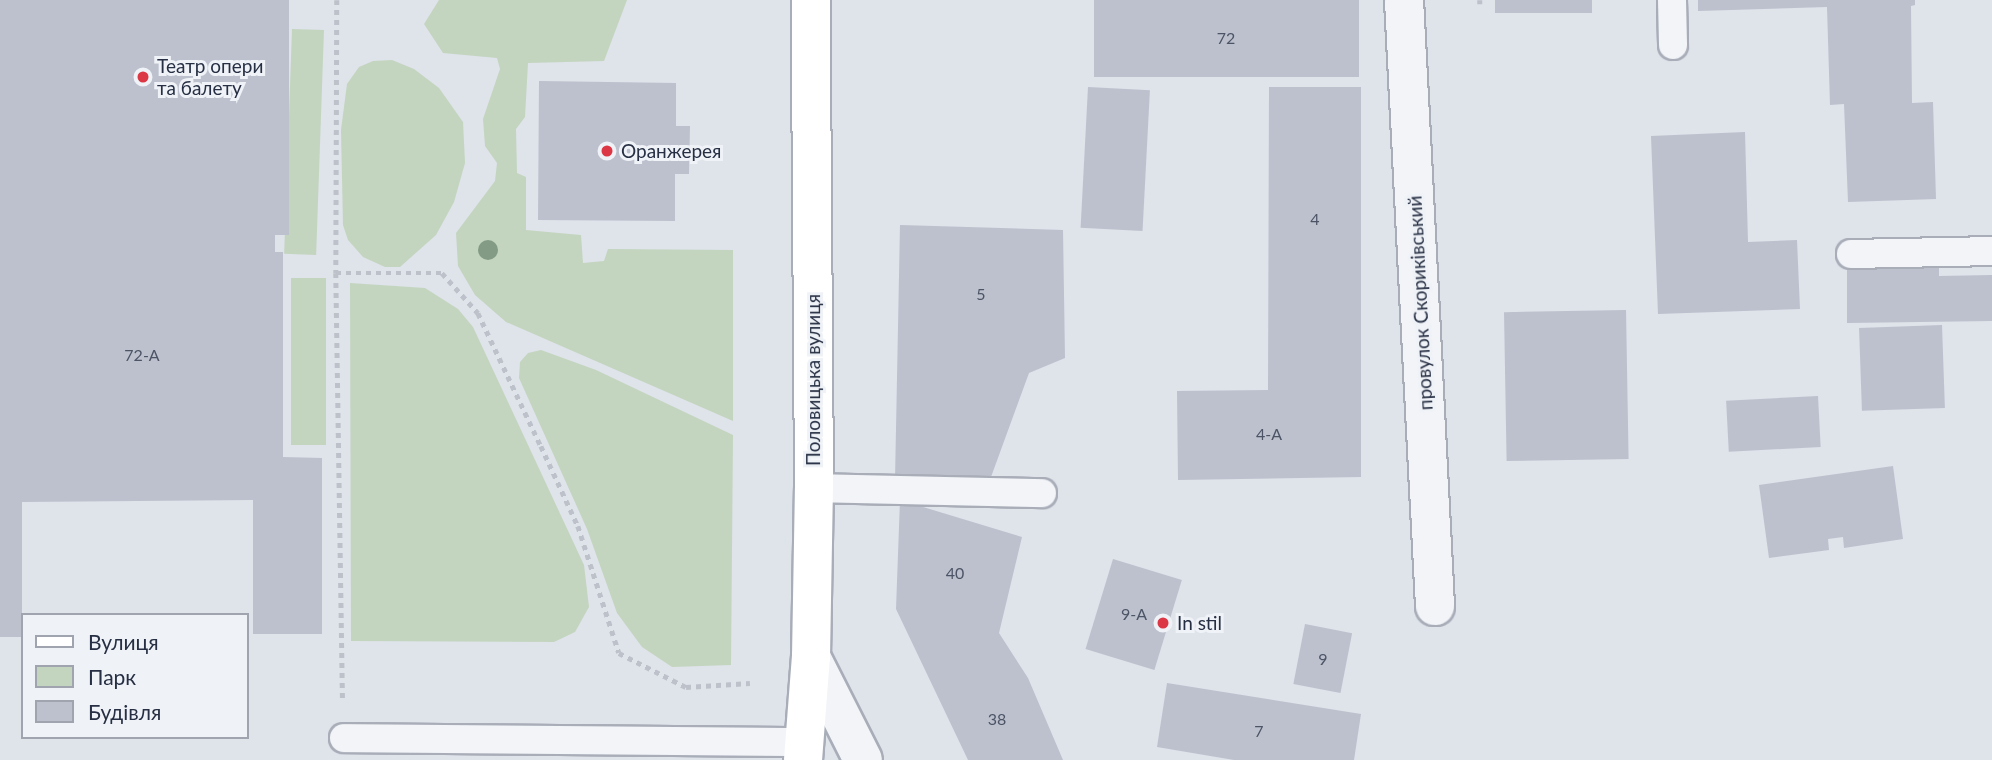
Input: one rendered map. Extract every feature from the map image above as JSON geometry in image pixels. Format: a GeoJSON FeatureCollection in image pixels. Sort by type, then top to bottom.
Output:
{"type":"FeatureCollection","features":[{"type":"Feature","properties":{"kind":"street","name":"Половицька вулиця"},"geometry":{"type":"LineString","coordinates":[[803,751],[811,657],[814,488],[811,0]]}},
{"type":"Feature","properties":{"kind":"street","name":"провулок Скориківський"},"geometry":{"type":"LineString","coordinates":[[1404,0],[1435,606]]}},
{"type":"Feature","properties":{"kind":"street"},"geometry":{"type":"LineString","coordinates":[[811,657],[863,760]]}},
{"type":"Feature","properties":{"kind":"lane"},"geometry":{"type":"LineString","coordinates":[[1672,0],[1673,44]]}},
{"type":"Feature","properties":{"kind":"lane"},"geometry":{"type":"LineString","coordinates":[[1851,254],[1992,251]]}},
{"type":"Feature","properties":{"kind":"lane"},"geometry":{"type":"LineString","coordinates":[[814,488],[1042,493]]}},
{"type":"Feature","properties":{"kind":"lane"},"geometry":{"type":"LineString","coordinates":[[344,738],[435,750],[803,751]]}},
{"type":"Feature","properties":{"kind":"path"},"geometry":{"type":"LineString","coordinates":[[337,0],[336,273],[344,738]]}},
{"type":"Feature","properties":{"kind":"path"},"geometry":{"type":"LineString","coordinates":[[336,273],[442,273],[478,313],[541,446],[578,526],[619,653],[686,687],[750,683]]}},
{"type":"Feature","properties":{"kind":"green space"},"geometry":{"type":"Polygon","coordinates":[[[439,0],[627,0],[604,61],[528,63],[525,117],[516,129],[517,173],[526,177],[526,230],[581,235],[583,263],[604,261],[608,249],[733,250],[733,421],[506,322],[475,295],[458,266],[456,233],[495,181],[497,163],[485,146],[483,119],[500,69],[497,58],[443,53],[424,24],[439,0]]]}},
{"type":"Feature","properties":{"kind":"green space"},"geometry":{"type":"Polygon","coordinates":[[[292,29],[324,30],[316,255],[284,254],[292,29]]]}},
{"type":"Feature","properties":{"kind":"green space"},"geometry":{"type":"Polygon","coordinates":[[[392,60],[414,69],[439,88],[463,122],[465,163],[454,202],[436,235],[400,267],[385,267],[363,257],[348,240],[343,225],[341,130],[347,84],[359,67],[373,61],[392,60]]]}},
{"type":"Feature","properties":{"kind":"green space"},"geometry":{"type":"Polygon","coordinates":[[[291,278],[326,278],[326,445],[291,445],[291,278]]]}},
{"type":"Feature","properties":{"kind":"green space"},"geometry":{"type":"Polygon","coordinates":[[[350,283],[425,288],[458,309],[473,327],[584,565],[589,607],[575,632],[554,642],[351,641],[350,283]]]}},
{"type":"Feature","properties":{"kind":"green space"},"geometry":{"type":"Polygon","coordinates":[[[541,350],[596,370],[733,435],[731,665],[672,667],[642,647],[617,613],[587,529],[519,378],[520,362],[528,353],[541,350]]]}},
{"type":"Feature","properties":{"kind":"building","name":"Театр опери та балету"},"geometry":{"type":"Polygon","coordinates":[[[0,0],[289,0],[289,235],[275,235],[275,252],[283,252],[283,457],[322,458],[322,634],[253,634],[253,500],[22,502],[21,637],[0,637],[0,0]]]}},
{"type":"Feature","properties":{"kind":"building"},"geometry":{"type":"Polygon","coordinates":[[[1094,0],[1359,0],[1359,77],[1094,77],[1094,0]]]}},
{"type":"Feature","properties":{"kind":"building"},"geometry":{"type":"Polygon","coordinates":[[[1495,0],[1592,0],[1592,13],[1495,13],[1495,0]]]}},
{"type":"Feature","properties":{"kind":"building"},"geometry":{"type":"Polygon","coordinates":[[[1698,0],[1915,0],[1915,5],[1911,6],[1912,103],[1933,102],[1936,199],[1848,202],[1844,104],[1830,105],[1827,7],[1698,11],[1698,0]]]}},
{"type":"Feature","properties":{"kind":"building","name":"Оранжерея"},"geometry":{"type":"Polygon","coordinates":[[[539,81],[676,83],[676,126],[690,126],[689,174],[675,174],[675,221],[538,220],[539,81]]]}},
{"type":"Feature","properties":{"kind":"building"},"geometry":{"type":"Polygon","coordinates":[[[1088,87],[1150,90],[1143,231],[1081,228],[1088,87]]]}},
{"type":"Feature","properties":{"kind":"building"},"geometry":{"type":"Polygon","coordinates":[[[1269,87],[1361,87],[1361,477],[1178,480],[1177,391],[1268,390],[1269,87]]]}},
{"type":"Feature","properties":{"kind":"building"},"geometry":{"type":"Polygon","coordinates":[[[1745,132],[1748,242],[1797,240],[1800,309],[1658,314],[1651,136],[1745,132]]]}},
{"type":"Feature","properties":{"kind":"building"},"geometry":{"type":"Polygon","coordinates":[[[900,225],[1063,230],[1065,358],[1029,373],[991,477],[895,480],[900,225]]]}},
{"type":"Feature","properties":{"kind":"building"},"geometry":{"type":"Polygon","coordinates":[[[1939,263],[1939,276],[1992,275],[1992,321],[1847,323],[1847,264],[1939,263]]]}},
{"type":"Feature","properties":{"kind":"building"},"geometry":{"type":"Polygon","coordinates":[[[1626,310],[1629,459],[1507,461],[1504,312],[1626,310]]]}},
{"type":"Feature","properties":{"kind":"building"},"geometry":{"type":"Polygon","coordinates":[[[1942,325],[1945,408],[1862,411],[1859,328],[1942,325]]]}},
{"type":"Feature","properties":{"kind":"building"},"geometry":{"type":"Polygon","coordinates":[[[1818,396],[1821,447],[1729,452],[1726,401],[1818,396]]]}},
{"type":"Feature","properties":{"kind":"building"},"geometry":{"type":"Polygon","coordinates":[[[1893,466],[1903,539],[1844,548],[1843,537],[1828,539],[1829,550],[1769,558],[1759,485],[1893,466]]]}},
{"type":"Feature","properties":{"kind":"building"},"geometry":{"type":"Polygon","coordinates":[[[900,500],[1022,537],[999,633],[1028,678],[1063,760],[968,760],[896,609],[900,500]]]}},
{"type":"Feature","properties":{"kind":"building"},"geometry":{"type":"Polygon","coordinates":[[[1113,559],[1182,580],[1154,670],[1086,649],[1113,559]]]}},
{"type":"Feature","properties":{"kind":"building"},"geometry":{"type":"Polygon","coordinates":[[[1305,624],[1352,633],[1340,693],[1293,684],[1305,624]]]}},
{"type":"Feature","properties":{"kind":"building"},"geometry":{"type":"Polygon","coordinates":[[[1167,683],[1361,714],[1354,760],[1234,760],[1157,747],[1167,683]]]}},
{"type":"Feature","properties":{"kind":"place","name":"Театр опери та балету"},"geometry":{"type":"Point","coordinates":[143,77]}},
{"type":"Feature","properties":{"kind":"place","name":"Оранжерея"},"geometry":{"type":"Point","coordinates":[607,151]}},
{"type":"Feature","properties":{"kind":"place","name":"In stil"},"geometry":{"type":"Point","coordinates":[1163,623]}}]}
